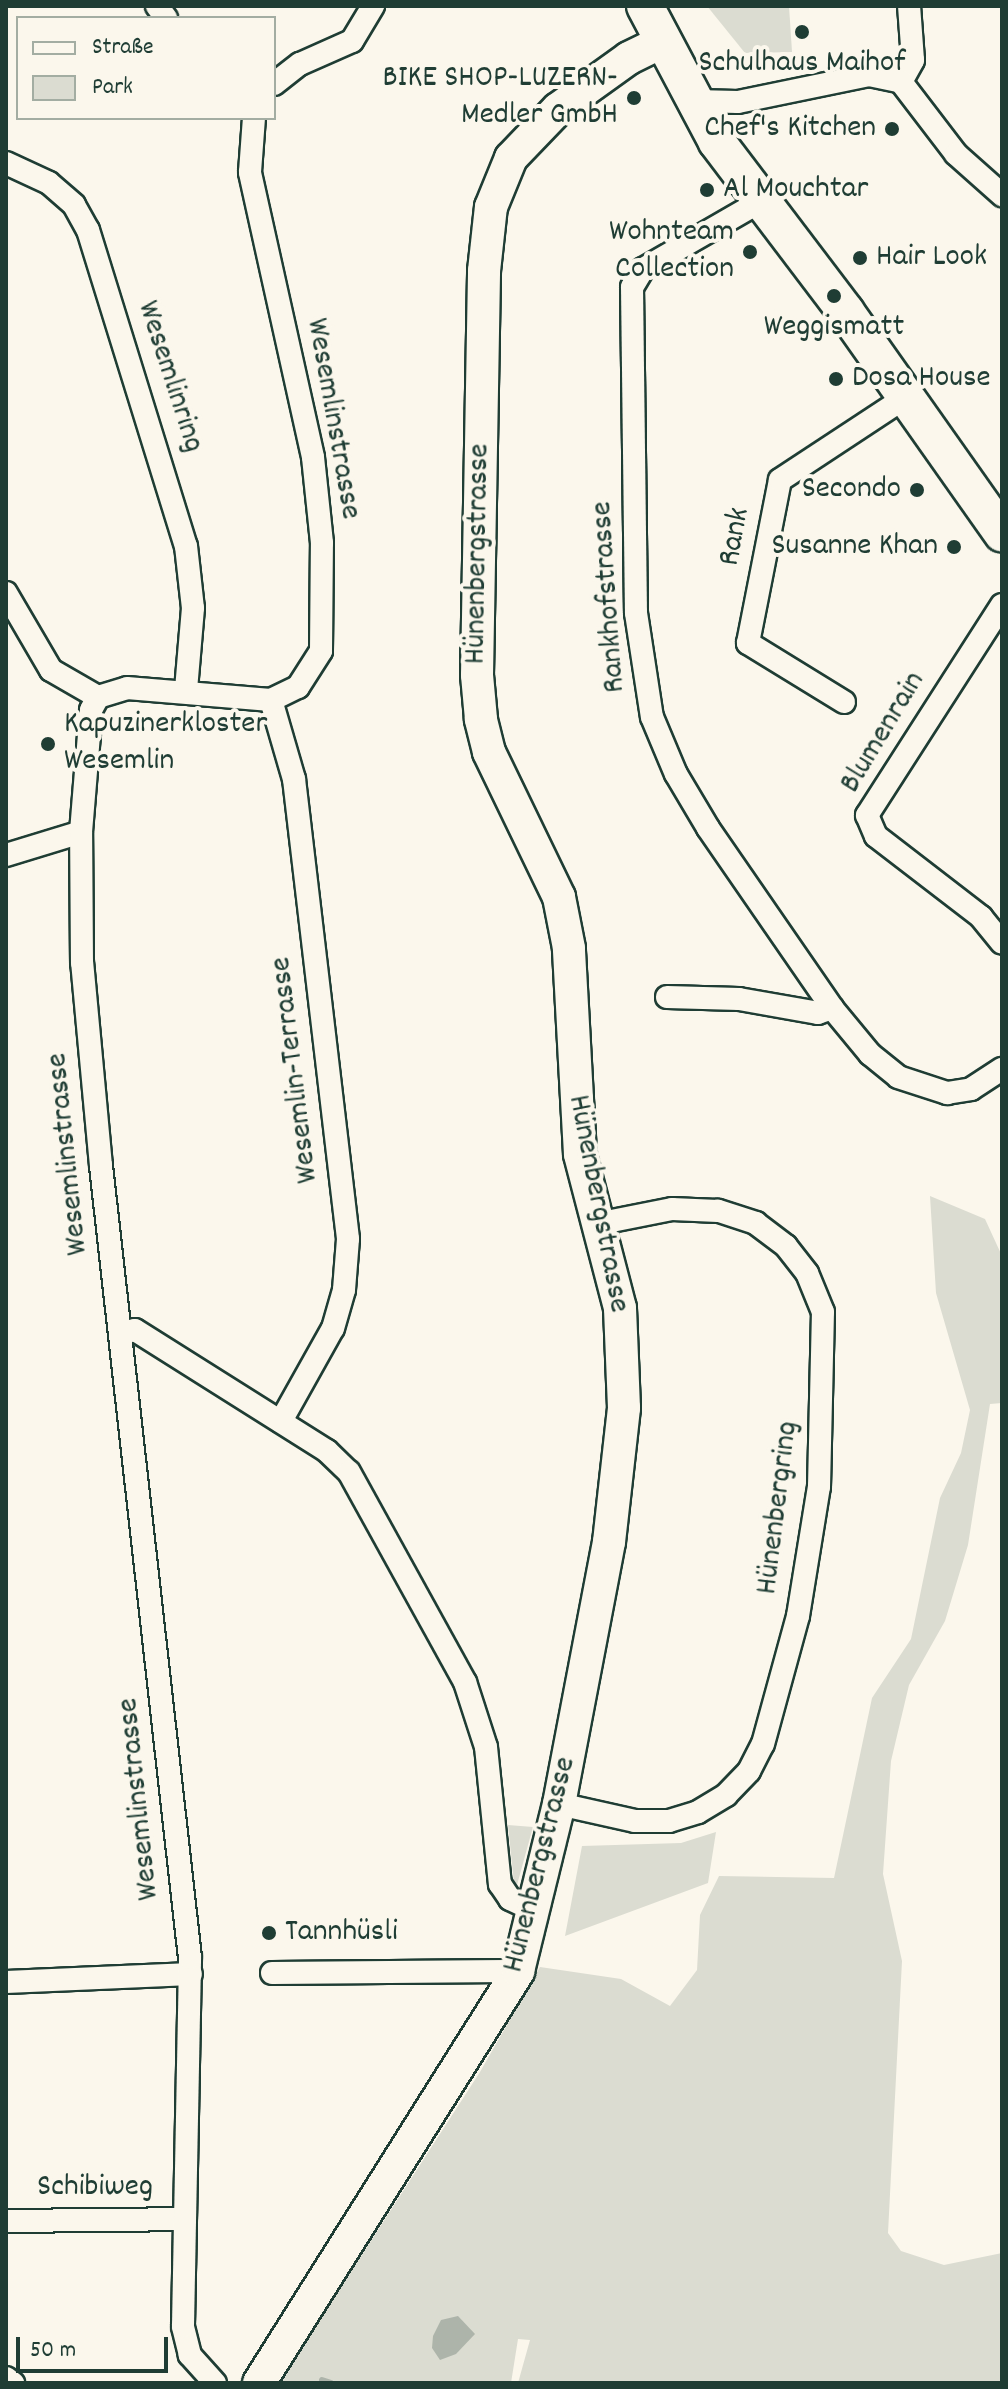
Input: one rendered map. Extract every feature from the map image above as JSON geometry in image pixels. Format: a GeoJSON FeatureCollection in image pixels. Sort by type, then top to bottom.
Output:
{"type":"FeatureCollection","features":[{"type":"Feature","properties":{"kind":"main road"},"geometry":{"type":"LineString","coordinates":[[645,6],[694,101],[761,201],[1002,533]]}},
{"type":"Feature","properties":{"kind":"street"},"geometry":{"type":"LineString","coordinates":[[277,77],[352,41],[373,6]]}},
{"type":"Feature","properties":{"kind":"street"},"geometry":{"type":"LineString","coordinates":[[901,82],[913,60],[909,6]]}},
{"type":"Feature","properties":{"kind":"street","name":"Hünenbergstrasse"},"geometry":{"type":"LineString","coordinates":[[259,2383],[518,1971],[536,1911],[559,1804],[609,1542],[624,1408],[620,1308],[596,1224],[575,1111],[569,948],[559,897],[489,752],[481,719],[477,675],[484,271],[491,207],[511,158],[558,109],[629,58],[664,41]]}},
{"type":"Feature","properties":{"kind":"street"},"geometry":{"type":"LineString","coordinates":[[694,101],[738,102],[869,75],[901,82],[956,154],[1002,195]]}},
{"type":"Feature","properties":{"kind":"street","name":"Wesemlinstrasse"},"geometry":{"type":"LineString","coordinates":[[254,120],[250,172],[313,457],[322,543],[321,651],[298,687],[271,700]]}},
{"type":"Feature","properties":{"kind":"street","name":"Wesemlinring"},"geometry":{"type":"LineString","coordinates":[[6,163],[49,183],[74,205],[88,230],[186,546],[193,608],[186,690]]}},
{"type":"Feature","properties":{"kind":"street","name":"Rankhofstrasse"},"geometry":{"type":"LineString","coordinates":[[761,201],[643,269],[632,287],[638,639],[652,717],[676,774],[832,1008],[870,1054],[898,1077],[947,1093],[994,1075]]}},
{"type":"Feature","properties":{"kind":"street","name":"Rank"},"geometry":{"type":"LineString","coordinates":[[844,702],[748,643],[780,480],[906,397]]}},
{"type":"Feature","properties":{"kind":"street"},"geometry":{"type":"LineString","coordinates":[[6,593],[51,670],[98,697],[127,688],[186,690],[247,702],[271,700]]}},
{"type":"Feature","properties":{"kind":"street","name":"Blumenrain"},"geometry":{"type":"LineString","coordinates":[[1002,605],[867,815],[876,836],[981,917],[1002,943]]}},
{"type":"Feature","properties":{"kind":"street","name":"Wesemlinstrasse"},"geometry":{"type":"LineString","coordinates":[[98,697],[91,710],[81,832],[82,966],[191,1974],[185,2341],[190,2355],[215,2383]]}},
{"type":"Feature","properties":{"kind":"street","name":"Wesemlin-Terrasse"},"geometry":{"type":"LineString","coordinates":[[271,700],[294,779],[348,1239],[344,1290],[333,1328],[281,1421]]}},
{"type":"Feature","properties":{"kind":"street"},"geometry":{"type":"LineString","coordinates":[[6,855],[81,832]]}},
{"type":"Feature","properties":{"kind":"street"},"geometry":{"type":"LineString","coordinates":[[667,997],[739,999],[818,1013],[832,1008]]}},
{"type":"Feature","properties":{"kind":"street","name":"Hünenbergring"},"geometry":{"type":"LineString","coordinates":[[559,1804],[635,1821],[669,1821],[698,1812],[726,1795],[749,1771],[763,1744],[798,1616],[819,1487],[823,1312],[807,1273],[786,1246],[756,1223],[718,1211],[672,1209],[596,1224]]}},
{"type":"Feature","properties":{"kind":"street"},"geometry":{"type":"LineString","coordinates":[[120,1333],[135,1330],[281,1421],[349,1472],[465,1682],[486,1747],[500,1884],[510,1899],[536,1911]]}},
{"type":"Feature","properties":{"kind":"street"},"geometry":{"type":"LineString","coordinates":[[272,1973],[518,1971]]}},
{"type":"Feature","properties":{"kind":"street"},"geometry":{"type":"LineString","coordinates":[[6,1982],[191,1974]]}},
{"type":"Feature","properties":{"kind":"street","name":"Schibiweg"},"geometry":{"type":"LineString","coordinates":[[6,2221],[185,2219]]}},
{"type":"Feature","properties":{"kind":"street"},"geometry":{"type":"LineString","coordinates":[[6,2378],[13,2383]]}},
{"type":"Feature","properties":{"kind":"green space"},"geometry":{"type":"Polygon","coordinates":[[[707,6],[789,6],[792,52],[745,53],[707,6]]]}},
{"type":"Feature","properties":{"kind":"green space"},"geometry":{"type":"Polygon","coordinates":[[[930,1196],[985,1219],[1002,1256],[1002,1403],[990,1404],[968,1545],[945,1621],[909,1685],[891,1761],[883,1874],[902,1961],[888,2233],[901,2251],[944,2265],[1002,2253],[1002,2383],[518,2383],[530,2340],[518,2339],[511,2383],[279,2383],[480,2072],[540,1967],[621,1979],[670,2006],[697,1970],[700,1915],[719,1876],[834,1878],[872,1698],[911,1639],[940,1498],[961,1453],[970,1410],[936,1293],[930,1196]]]}},
{"type":"Feature","properties":{"kind":"green space"},"geometry":{"type":"Polygon","coordinates":[[[508,1825],[533,1827],[517,1885],[514,1883],[508,1825]]]}},
{"type":"Feature","properties":{"kind":"green space"},"geometry":{"type":"Polygon","coordinates":[[[716,1832],[708,1883],[565,1936],[582,1846],[681,1843],[716,1832]]]}},
{"type":"Feature","properties":{"kind":"shaded area"},"geometry":{"type":"Polygon","coordinates":[[[458,2316],[475,2334],[456,2354],[440,2360],[432,2348],[433,2336],[441,2320],[458,2316]]]}},
{"type":"Feature","properties":{"kind":"waterway"},"geometry":{"type":"LineString","coordinates":[[322,2380],[331,2383]]}},
{"type":"Feature","properties":{"kind":"place","name":"Schulhaus Maihof"},"geometry":{"type":"Point","coordinates":[802,32]}},
{"type":"Feature","properties":{"kind":"place","name":"BIKE SHOP-LUZERN- Medler GmbH"},"geometry":{"type":"Point","coordinates":[634,98]}},
{"type":"Feature","properties":{"kind":"place","name":"Chef's Kitchen"},"geometry":{"type":"Point","coordinates":[892,129]}},
{"type":"Feature","properties":{"kind":"place","name":"Al Mouchtar"},"geometry":{"type":"Point","coordinates":[707,190]}},
{"type":"Feature","properties":{"kind":"place","name":"Wohnteam Collection"},"geometry":{"type":"Point","coordinates":[750,252]}},
{"type":"Feature","properties":{"kind":"place","name":"Hair Look"},"geometry":{"type":"Point","coordinates":[860,258]}},
{"type":"Feature","properties":{"kind":"place","name":"Weggismatt"},"geometry":{"type":"Point","coordinates":[834,296]}},
{"type":"Feature","properties":{"kind":"place","name":"Dosa House"},"geometry":{"type":"Point","coordinates":[836,379]}},
{"type":"Feature","properties":{"kind":"place","name":"Secondo"},"geometry":{"type":"Point","coordinates":[917,490]}},
{"type":"Feature","properties":{"kind":"place","name":"Susanne Khan"},"geometry":{"type":"Point","coordinates":[954,547]}},
{"type":"Feature","properties":{"kind":"place","name":"Kapuzinerkloster Wesemlin"},"geometry":{"type":"Point","coordinates":[48,744]}},
{"type":"Feature","properties":{"kind":"place","name":"Tannhüsli"},"geometry":{"type":"Point","coordinates":[269,1933]}}]}
